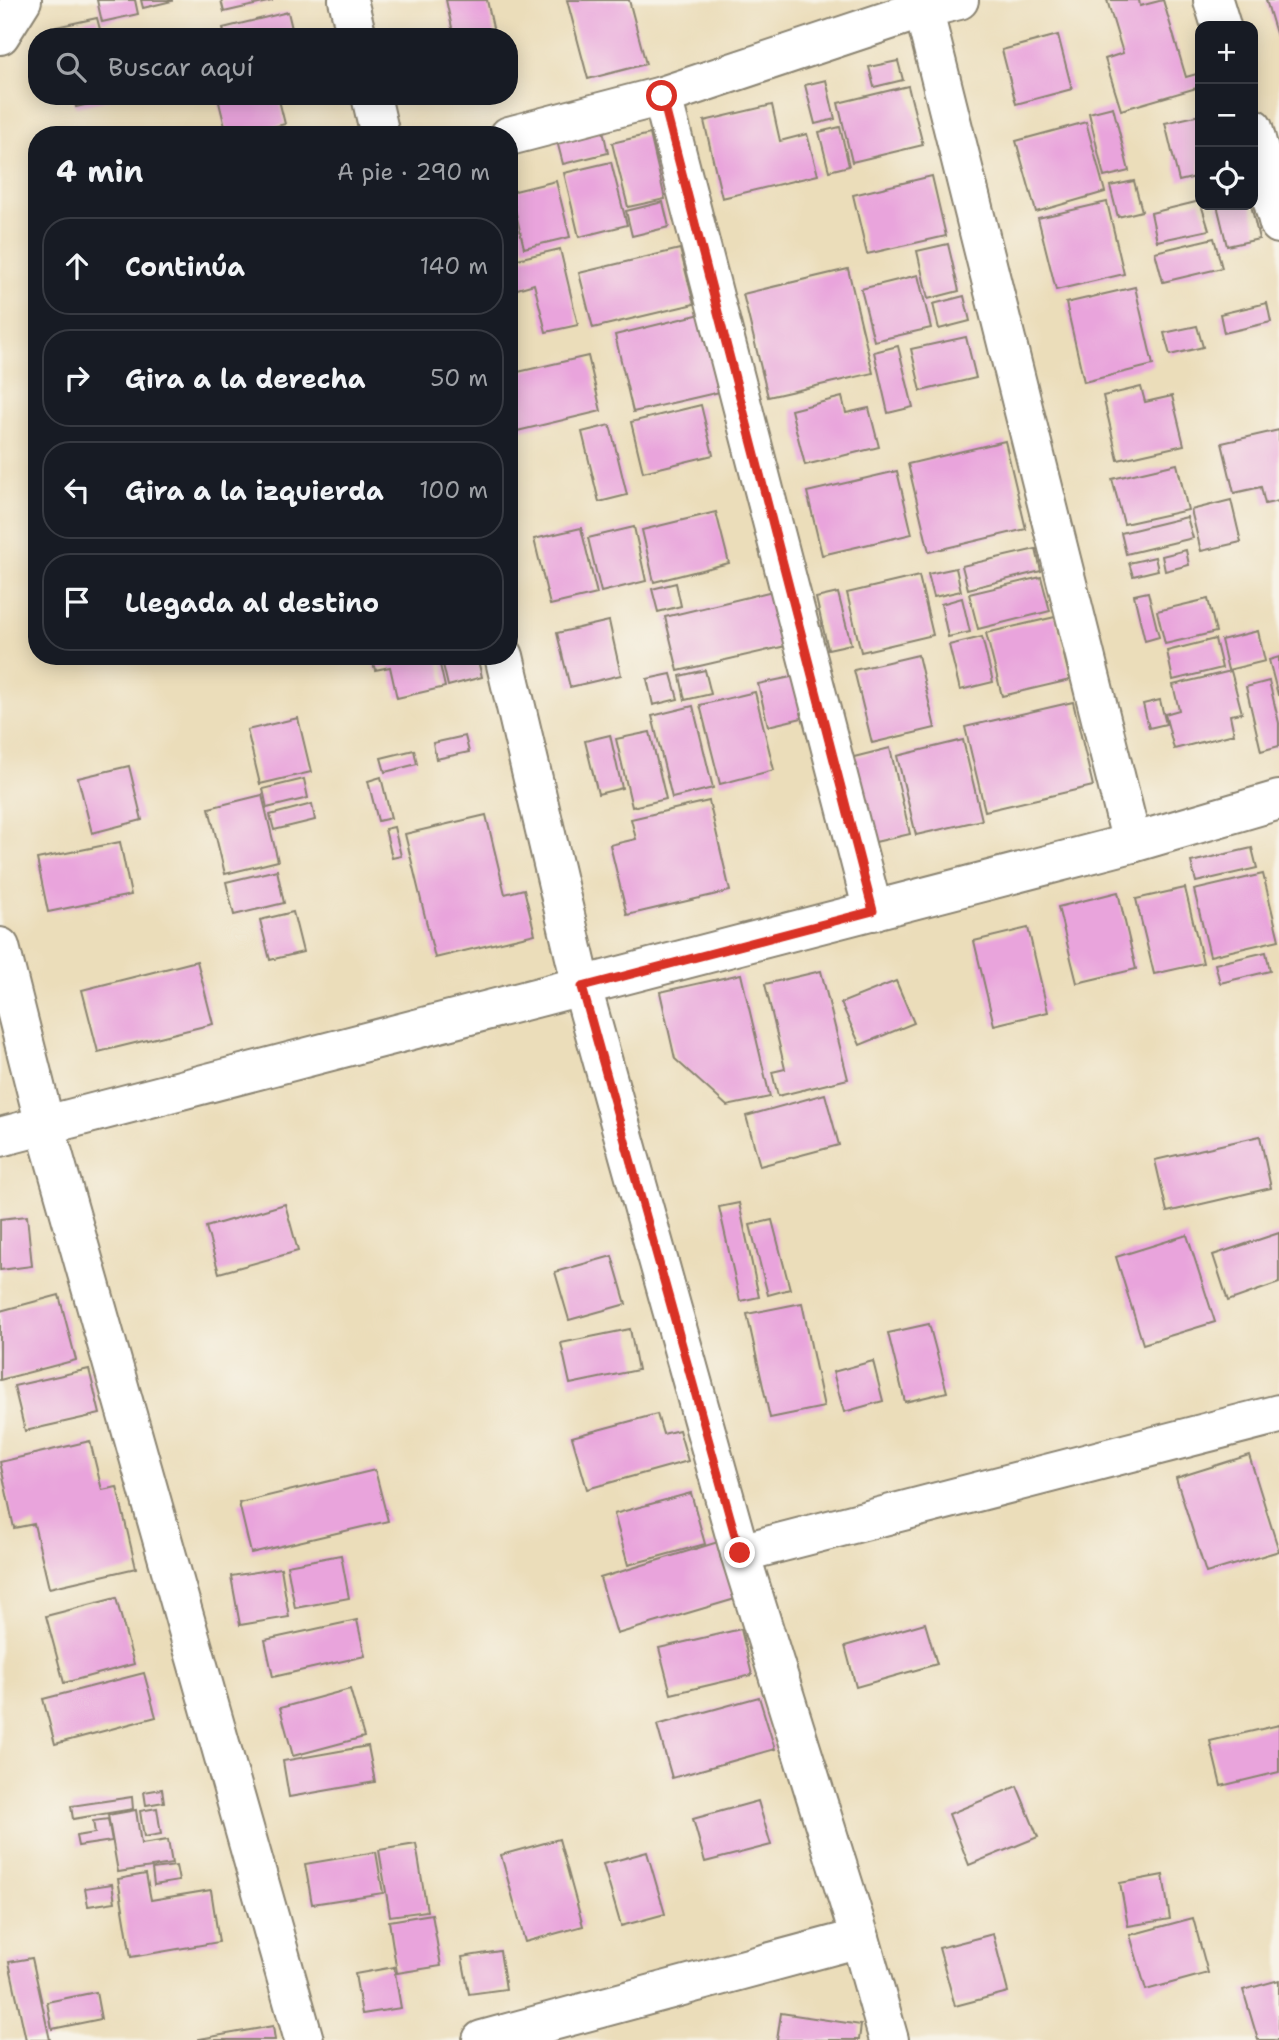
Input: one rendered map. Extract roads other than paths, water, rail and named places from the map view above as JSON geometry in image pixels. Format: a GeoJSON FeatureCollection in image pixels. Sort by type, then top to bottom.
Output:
{"type":"FeatureCollection","features":[{"type":"Feature","properties":{"kind":"street"},"geometry":{"type":"LineString","coordinates":[[0,35],[22,0]]}},
{"type":"Feature","properties":{"kind":"street"},"geometry":{"type":"LineString","coordinates":[[348,0],[355,28]]}},
{"type":"Feature","properties":{"kind":"street"},"geometry":{"type":"LineString","coordinates":[[1213,0],[1219,21]]}},
{"type":"Feature","properties":{"kind":"street"},"geometry":{"type":"LineString","coordinates":[[518,134],[662,96],[934,3],[1132,843]]}},
{"type":"Feature","properties":{"kind":"street"},"geometry":{"type":"LineString","coordinates":[[662,96],[873,911]]}},
{"type":"Feature","properties":{"kind":"street"},"geometry":{"type":"LineString","coordinates":[[373,105],[378,126]]}},
{"type":"Feature","properties":{"kind":"street"},"geometry":{"type":"LineString","coordinates":[[1258,146],[1279,224]]}},
{"type":"Feature","properties":{"kind":"street"},"geometry":{"type":"LineString","coordinates":[[505,665],[582,987],[740,1553],[860,1938],[889,2040]]}},
{"type":"Feature","properties":{"kind":"street"},"geometry":{"type":"LineString","coordinates":[[0,1137],[1132,843],[1279,800]]}},
{"type":"Feature","properties":{"kind":"street"},"geometry":{"type":"LineString","coordinates":[[0,947],[45,1125],[304,2040]]}},
{"type":"Feature","properties":{"kind":"street"},"geometry":{"type":"LineString","coordinates":[[740,1553],[1279,1414]]}},
{"type":"Feature","properties":{"kind":"street"},"geometry":{"type":"LineString","coordinates":[[482,2040],[860,1938]]}}]}
